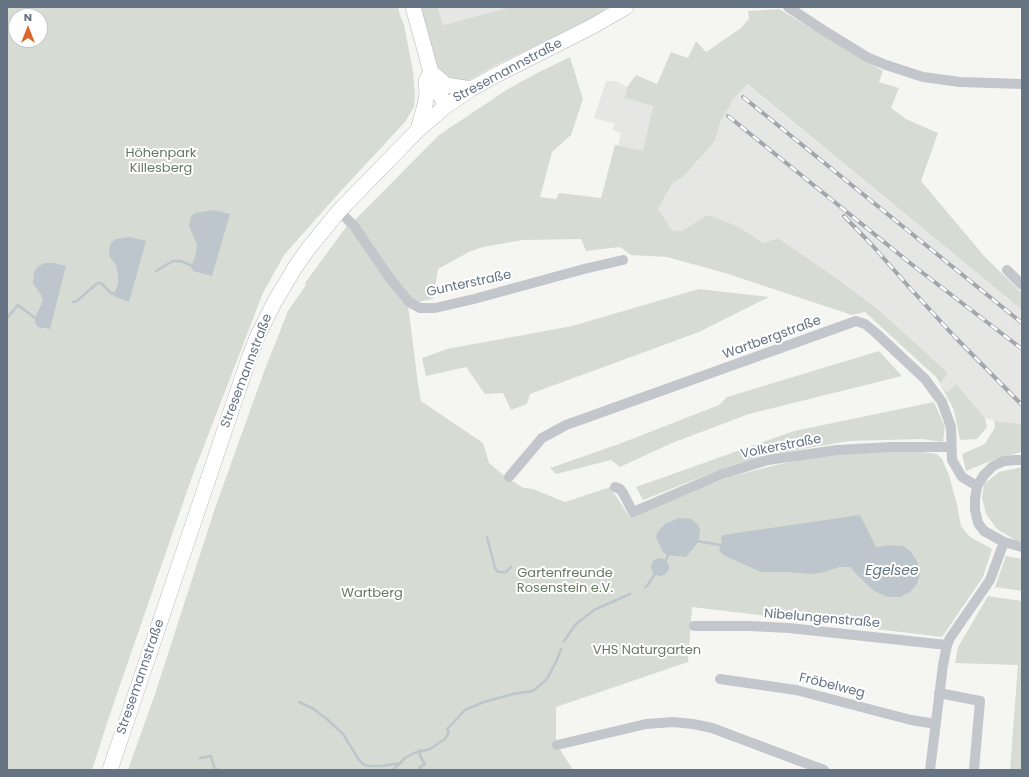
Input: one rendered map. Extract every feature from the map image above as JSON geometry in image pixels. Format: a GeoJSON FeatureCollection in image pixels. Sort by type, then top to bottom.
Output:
{"type":"FeatureCollection","features":[{"type":"Feature","properties":{"kind":"main road"},"geometry":{"type":"LineString","coordinates":[[413,7],[431,72],[438,91],[446,106]]}},
{"type":"Feature","properties":{"kind":"main road","name":"Stresemannstraße"},"geometry":{"type":"LineString","coordinates":[[110,770],[258,335],[275,301],[296,266],[339,211],[418,130],[446,106],[471,89],[593,26],[626,7]]}},
{"type":"Feature","properties":{"kind":"main road"},"geometry":{"type":"LineString","coordinates":[[431,72],[446,85],[471,89]]}},
{"type":"Feature","properties":{"kind":"main road"},"geometry":{"type":"LineString","coordinates":[[418,130],[427,94],[426,81],[431,72]]}},
{"type":"Feature","properties":{"kind":"street"},"geometry":{"type":"LineString","coordinates":[[788,7],[861,53],[886,65],[923,77],[960,82],[1022,84]]}},
{"type":"Feature","properties":{"kind":"street","name":"Gunterstraße"},"geometry":{"type":"LineString","coordinates":[[339,211],[354,226],[389,277],[409,302],[420,308],[435,308],[474,299],[623,260]]}},
{"type":"Feature","properties":{"kind":"street"},"geometry":{"type":"LineString","coordinates":[[1006,270],[1022,285]]}},
{"type":"Feature","properties":{"kind":"street","name":"Wartbergstraße"},"geometry":{"type":"LineString","coordinates":[[509,476],[542,438],[566,425],[856,321],[865,324],[876,333],[925,380],[942,402],[950,427],[952,460],[962,477],[977,486]]}},
{"type":"Feature","properties":{"kind":"street","name":"Volkerstraße"},"geometry":{"type":"LineString","coordinates":[[615,487],[623,492],[633,512],[722,474],[768,460],[837,450],[891,447],[951,447]]}},
{"type":"Feature","properties":{"kind":"street"},"geometry":{"type":"LineString","coordinates":[[1022,460],[1004,461],[993,466],[984,475],[977,486],[975,500],[975,510],[978,523],[984,531],[1004,542],[1022,547]]}},
{"type":"Feature","properties":{"kind":"street"},"geometry":{"type":"LineString","coordinates":[[930,770],[939,693],[947,645],[950,638],[990,580],[1004,542]]}},
{"type":"Feature","properties":{"kind":"street","name":"Nibelungenstraße"},"geometry":{"type":"LineString","coordinates":[[694,626],[789,628],[947,645]]}},
{"type":"Feature","properties":{"kind":"street","name":"Fröbelweg"},"geometry":{"type":"LineString","coordinates":[[720,678],[796,690],[911,720],[936,724]]}},
{"type":"Feature","properties":{"kind":"street"},"geometry":{"type":"LineString","coordinates":[[939,693],[980,702],[974,770]]}},
{"type":"Feature","properties":{"kind":"street"},"geometry":{"type":"LineString","coordinates":[[557,745],[646,724],[673,722],[712,728],[824,770]]}},
{"type":"Feature","properties":{"kind":"shaded area"},"geometry":{"type":"Polygon","coordinates":[[[438,7],[522,7],[507,8],[443,25],[438,7]]]}},
{"type":"Feature","properties":{"kind":"shaded area"},"geometry":{"type":"Polygon","coordinates":[[[606,81],[616,81],[627,87],[626,98],[653,106],[643,152],[618,146],[621,133],[612,130],[615,124],[594,118],[606,81]]]}},
{"type":"Feature","properties":{"kind":"shaded area"},"geometry":{"type":"Polygon","coordinates":[[[746,84],[1022,310],[1022,424],[994,421],[985,418],[956,384],[947,392],[940,384],[947,375],[946,371],[879,310],[835,277],[778,238],[763,243],[741,228],[705,216],[682,231],[672,230],[658,209],[672,184],[684,176],[715,141],[721,120],[732,100],[746,84]]]}},
{"type":"Feature","properties":{"kind":"green space","name":"Höhenpark Killesberg"},"geometry":{"type":"Polygon","coordinates":[[[7,7],[398,7],[404,25],[413,71],[415,96],[414,107],[405,122],[284,255],[263,293],[192,477],[92,770],[7,770],[7,7]]]}},
{"type":"Feature","properties":{"kind":"green space"},"geometry":{"type":"Polygon","coordinates":[[[422,7],[438,7],[443,25],[507,8],[608,7],[593,18],[496,65],[462,84],[443,79],[437,67],[422,19],[422,7]]]}},
{"type":"Feature","properties":{"kind":"green space","name":"Wartberg"},"geometry":{"type":"Polygon","coordinates":[[[779,9],[883,71],[879,82],[899,88],[891,108],[906,119],[938,133],[921,181],[985,257],[1022,293],[1022,310],[747,84],[732,100],[721,120],[715,141],[684,176],[672,184],[658,209],[672,230],[682,231],[705,216],[712,216],[741,228],[763,243],[778,238],[835,277],[879,310],[946,371],[947,375],[940,384],[937,378],[865,312],[852,315],[725,273],[667,257],[631,255],[620,247],[586,251],[581,239],[523,240],[483,247],[469,252],[438,269],[433,299],[408,304],[421,401],[483,443],[489,463],[507,478],[524,488],[533,489],[565,502],[610,487],[629,516],[729,477],[826,454],[908,450],[937,454],[942,459],[949,475],[961,526],[970,537],[992,549],[983,577],[942,637],[692,607],[688,662],[556,707],[556,743],[573,770],[128,770],[156,691],[215,508],[265,369],[288,311],[306,285],[305,283],[349,223],[354,221],[439,135],[508,89],[570,57],[583,99],[571,135],[552,152],[540,197],[556,199],[559,193],[601,198],[615,145],[643,151],[653,106],[625,98],[627,87],[636,75],[657,84],[671,52],[688,58],[696,41],[706,52],[741,28],[749,19],[748,11],[779,9]]]}},
{"type":"Feature","properties":{"kind":"green space"},"geometry":{"type":"Polygon","coordinates":[[[699,289],[769,297],[699,332],[530,394],[527,404],[511,410],[503,393],[485,394],[466,367],[426,376],[422,358],[447,349],[572,326],[699,289]]]}},
{"type":"Feature","properties":{"kind":"green space"},"geometry":{"type":"Polygon","coordinates":[[[879,351],[902,376],[749,414],[672,443],[620,467],[611,460],[556,474],[550,468],[619,444],[719,405],[727,397],[879,351]]]}},
{"type":"Feature","properties":{"kind":"green space"},"geometry":{"type":"Polygon","coordinates":[[[956,384],[985,418],[987,427],[977,439],[960,440],[954,410],[940,385],[947,392],[956,384]]]}},
{"type":"Feature","properties":{"kind":"green space"},"geometry":{"type":"Polygon","coordinates":[[[934,402],[945,427],[943,442],[922,439],[849,441],[769,455],[724,468],[643,500],[636,487],[794,431],[934,402]]]}},
{"type":"Feature","properties":{"kind":"green space"},"geometry":{"type":"Polygon","coordinates":[[[994,421],[1022,424],[1022,452],[993,460],[966,471],[962,454],[985,444],[995,427],[994,421]]]}},
{"type":"Feature","properties":{"kind":"green space"},"geometry":{"type":"Polygon","coordinates":[[[1022,467],[1022,542],[1015,540],[997,529],[986,514],[982,498],[984,484],[999,472],[1022,467]]]}},
{"type":"Feature","properties":{"kind":"green space"},"geometry":{"type":"Polygon","coordinates":[[[1006,556],[1022,559],[1022,591],[995,587],[1006,556]]]}},
{"type":"Feature","properties":{"kind":"green space"},"geometry":{"type":"Polygon","coordinates":[[[988,596],[1022,601],[1022,770],[1010,770],[1018,665],[955,663],[958,647],[988,596]]]}},
{"type":"Feature","properties":{"kind":"water"},"geometry":{"type":"Polygon","coordinates":[[[214,210],[230,214],[212,276],[193,271],[191,267],[196,254],[197,244],[189,226],[191,216],[195,213],[214,210]]]}},
{"type":"Feature","properties":{"kind":"water"},"geometry":{"type":"Polygon","coordinates":[[[130,237],[146,241],[129,302],[115,297],[114,294],[118,284],[118,276],[116,265],[110,257],[109,250],[111,243],[116,239],[130,237]]]}},
{"type":"Feature","properties":{"kind":"water"},"geometry":{"type":"Polygon","coordinates":[[[45,263],[54,263],[66,266],[50,329],[38,327],[35,323],[35,318],[43,301],[33,283],[34,272],[37,267],[45,263]]]}},
{"type":"Feature","properties":{"kind":"water","name":"Egelsee"},"geometry":{"type":"Polygon","coordinates":[[[860,515],[876,547],[891,545],[903,546],[911,552],[918,563],[920,574],[917,584],[910,592],[900,597],[888,597],[874,591],[850,567],[839,567],[825,572],[811,574],[761,572],[723,555],[719,550],[722,542],[721,537],[723,535],[860,515]]]}},
{"type":"Feature","properties":{"kind":"water"},"geometry":{"type":"Polygon","coordinates":[[[679,518],[691,519],[700,529],[699,541],[686,557],[667,555],[663,552],[656,537],[657,533],[665,524],[679,518]]]}},
{"type":"Feature","properties":{"kind":"water"},"geometry":{"type":"Polygon","coordinates":[[[660,558],[666,561],[669,567],[666,573],[660,576],[654,573],[651,567],[654,561],[660,558]]]}},
{"type":"Feature","properties":{"kind":"waterway"},"geometry":{"type":"LineString","coordinates":[[156,271],[173,261],[180,261],[191,265]]}},
{"type":"Feature","properties":{"kind":"waterway"},"geometry":{"type":"LineString","coordinates":[[73,302],[77,301],[99,283],[114,294]]}},
{"type":"Feature","properties":{"kind":"waterway"},"geometry":{"type":"LineString","coordinates":[[7,318],[18,305],[35,318]]}},
{"type":"Feature","properties":{"kind":"waterway"},"geometry":{"type":"LineString","coordinates":[[487,537],[495,568],[498,572],[506,572],[511,567]]}},
{"type":"Feature","properties":{"kind":"waterway"},"geometry":{"type":"LineString","coordinates":[[696,541],[721,545]]}},
{"type":"Feature","properties":{"kind":"waterway"},"geometry":{"type":"LineString","coordinates":[[665,562],[669,553]]}},
{"type":"Feature","properties":{"kind":"waterway"},"geometry":{"type":"LineString","coordinates":[[645,587],[656,572]]}},
{"type":"Feature","properties":{"kind":"waterway"},"geometry":{"type":"LineString","coordinates":[[564,641],[576,624],[594,610],[630,594]]}},
{"type":"Feature","properties":{"kind":"waterway"},"geometry":{"type":"LineString","coordinates":[[393,770],[405,758],[414,753],[430,749],[445,739],[449,732],[447,729],[465,710],[484,702],[513,694],[533,691],[547,679],[561,649]]}},
{"type":"Feature","properties":{"kind":"waterway"},"geometry":{"type":"LineString","coordinates":[[299,702],[312,708],[327,719],[343,734],[359,760],[364,765],[381,766],[401,763]]}},
{"type":"Feature","properties":{"kind":"waterway"},"geometry":{"type":"LineString","coordinates":[[420,750],[420,756],[425,764],[419,768],[420,770]]}},
{"type":"Feature","properties":{"kind":"waterway"},"geometry":{"type":"LineString","coordinates":[[200,758],[211,756],[214,767],[218,770]]}},
{"type":"Feature","properties":{"kind":"railway"},"geometry":{"type":"LineString","coordinates":[[743,97],[1022,323]]}},
{"type":"Feature","properties":{"kind":"railway"},"geometry":{"type":"LineString","coordinates":[[728,116],[915,267],[1022,349]]}},
{"type":"Feature","properties":{"kind":"railway"},"geometry":{"type":"LineString","coordinates":[[844,216],[954,336],[1022,405]]}},
{"type":"Feature","properties":{"kind":"park label","name":"Gartenfreunde Rosenstein e.V."},"geometry":{"type":"Point","coordinates":[565,582]}},
{"type":"Feature","properties":{"kind":"park label","name":"VHS Naturgarten"},"geometry":{"type":"Point","coordinates":[647,651]}}]}
